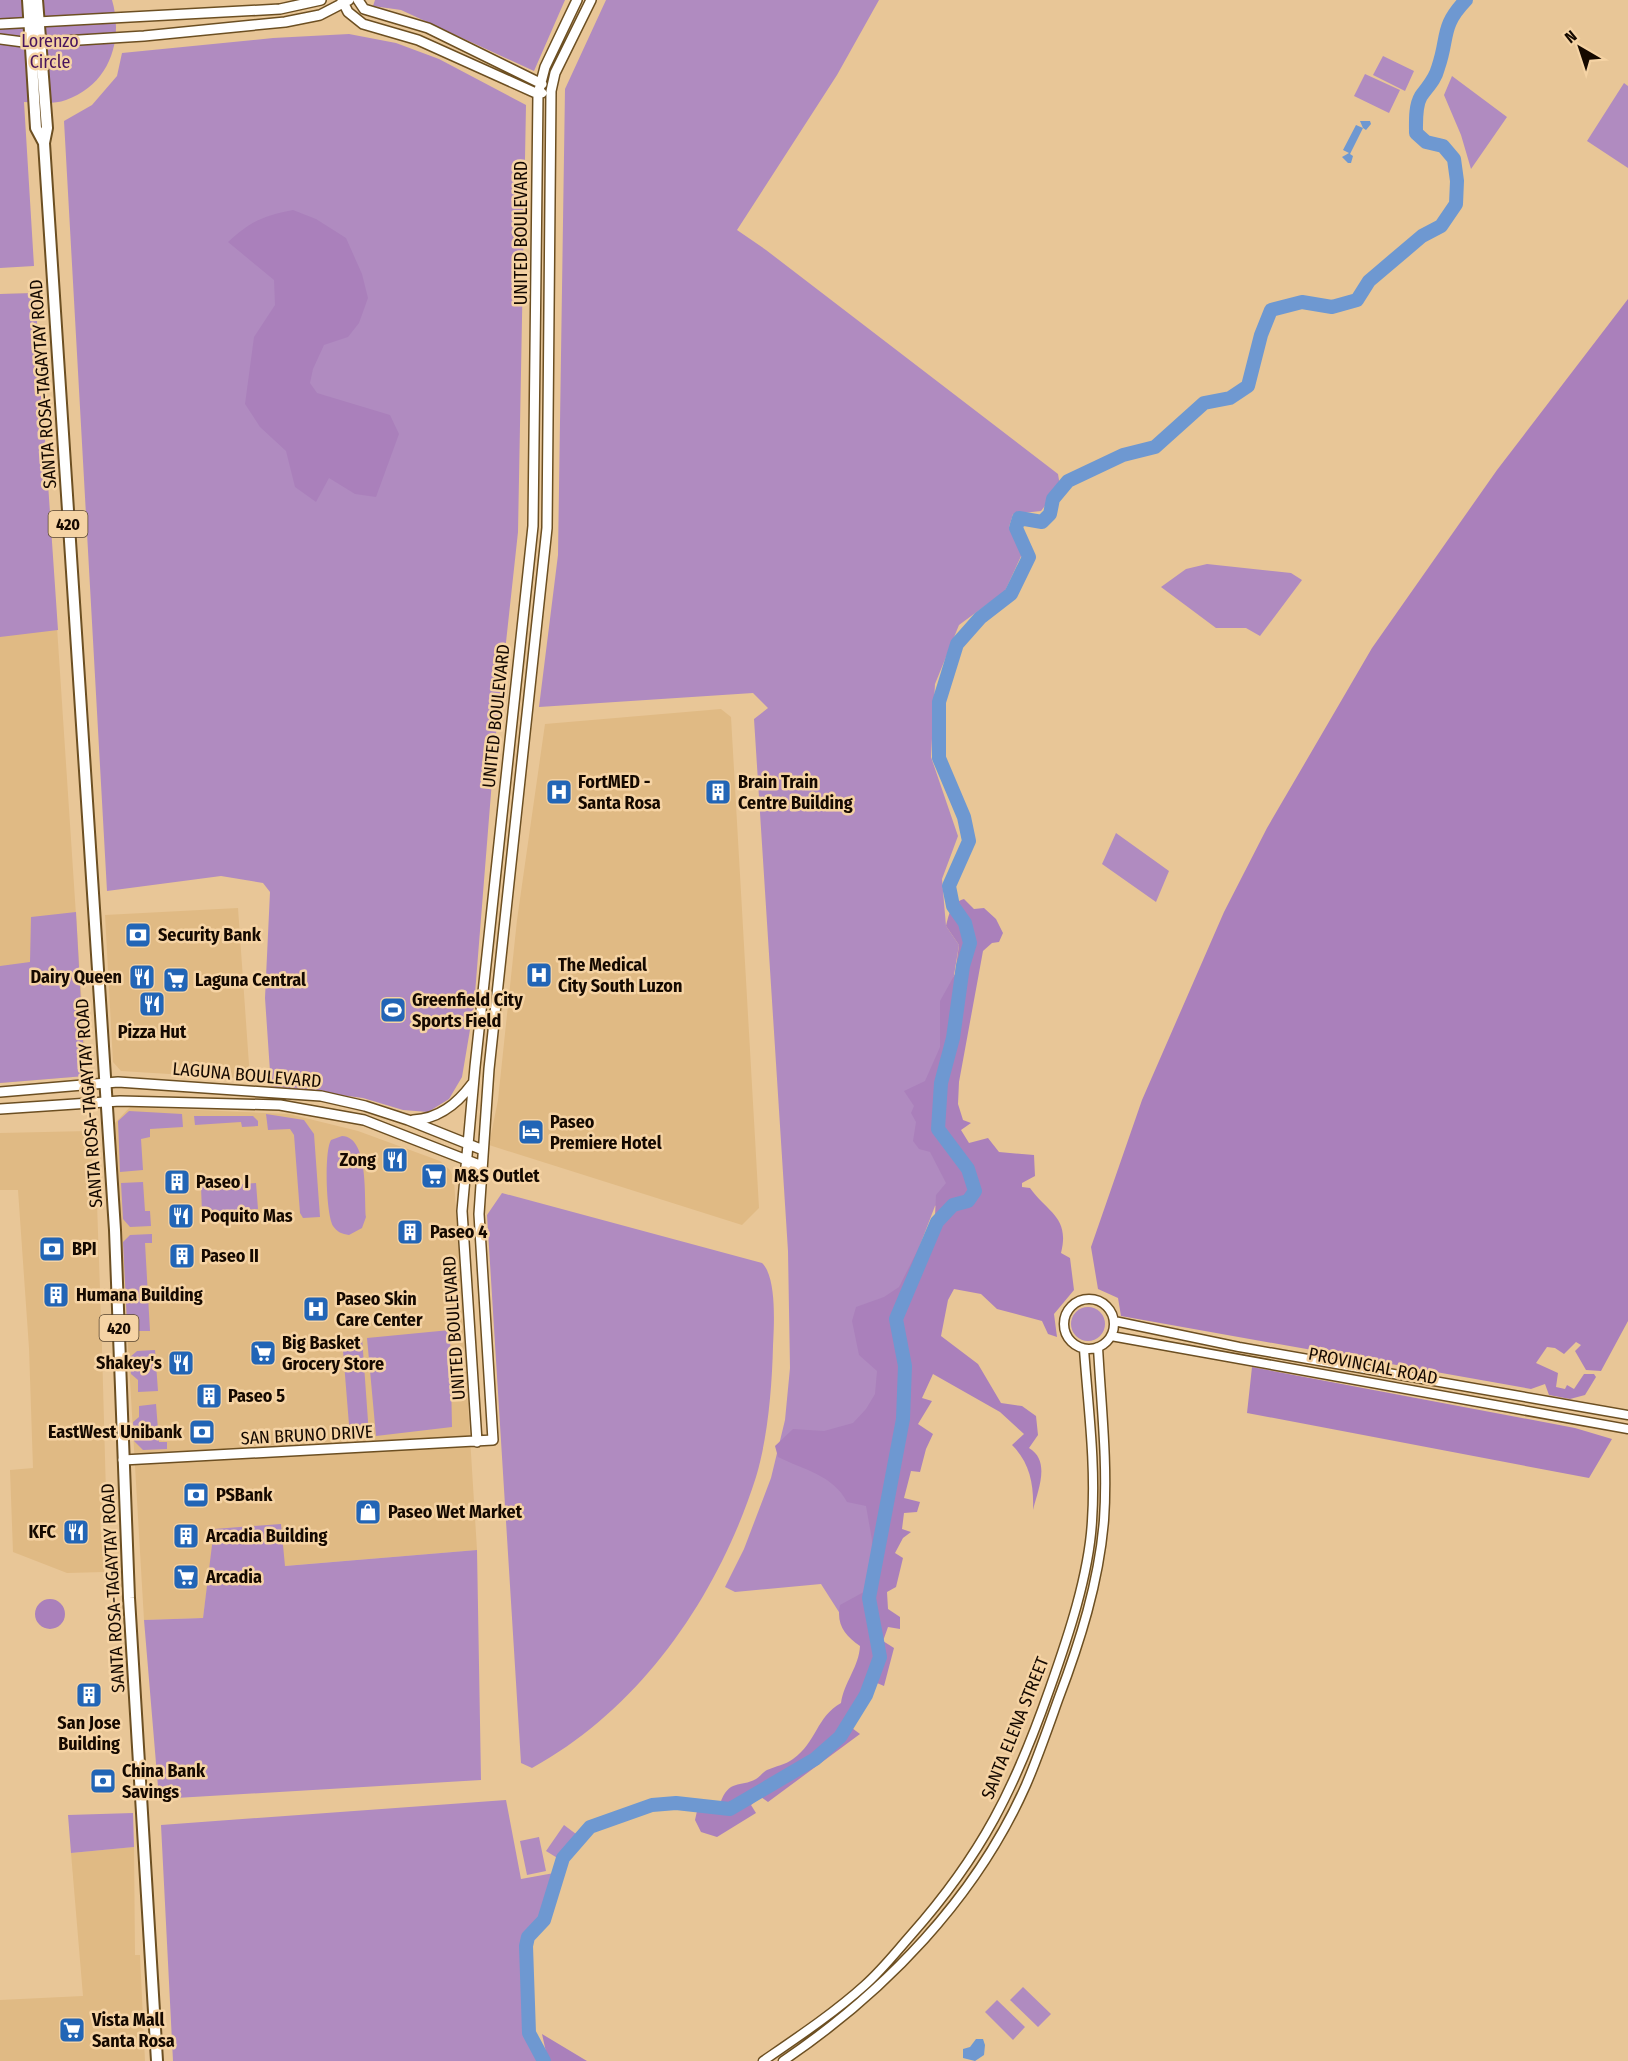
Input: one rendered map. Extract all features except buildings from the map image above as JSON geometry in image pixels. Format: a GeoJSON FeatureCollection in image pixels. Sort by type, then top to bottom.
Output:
{"type":"FeatureCollection","features":[{"type":"Feature","properties":{"kind":"main road","name":"SANTA ROSA-TAGAYTAY ROAD"},"geometry":{"type":"LineString","coordinates":[[28,0],[34,24]]}},
{"type":"Feature","properties":{"kind":"main road","name":"SANTA ROSA-TAGAYTAY ROAD"},"geometry":{"type":"LineString","coordinates":[[37,0],[34,24],[36,128],[44,143],[115,1230],[123,1460],[158,2061]]}},
{"type":"Feature","properties":{"kind":"main road"},"geometry":{"type":"LineString","coordinates":[[0,24],[34,24],[280,9],[321,0]]}},
{"type":"Feature","properties":{"kind":"main road"},"geometry":{"type":"LineString","coordinates":[[358,0],[364,9],[428,28],[540,81],[550,91]]}},
{"type":"Feature","properties":{"kind":"main road","name":"UNITED BOULEVARD"},"geometry":{"type":"LineString","coordinates":[[477,1442],[462,1211],[533,526],[538,94],[540,81],[577,0]]}},
{"type":"Feature","properties":{"kind":"main road","name":"UNITED BOULEVARD"},"geometry":{"type":"LineString","coordinates":[[493,1440],[479,1214],[489,1069],[547,528],[550,91],[555,73],[591,0]]}},
{"type":"Feature","properties":{"kind":"main road"},"geometry":{"type":"LineString","coordinates":[[0,39],[35,43],[285,22],[320,15],[345,1],[348,12],[363,24],[418,40],[538,94],[550,91]]}},
{"type":"Feature","properties":{"kind":"main road","name":"LAGUNA BOULEVARD"},"geometry":{"type":"LineString","coordinates":[[0,1092],[104,1082],[262,1090],[321,1096],[365,1106],[408,1120],[483,1150]]}},
{"type":"Feature","properties":{"kind":"main road"},"geometry":{"type":"LineString","coordinates":[[408,1120],[425,1120],[442,1113],[462,1097],[474,1082]]}},
{"type":"Feature","properties":{"kind":"main road"},"geometry":{"type":"LineString","coordinates":[[319,1111],[321,1096]]}},
{"type":"Feature","properties":{"kind":"main road","name":"LAGUNA BOULEVARD"},"geometry":{"type":"LineString","coordinates":[[0,1109],[105,1102],[280,1105],[319,1111],[374,1124],[482,1166]]}},
{"type":"Feature","properties":{"kind":"main road","name":"SAN BRUNO DRIVE"},"geometry":{"type":"LineString","coordinates":[[123,1460],[493,1440]]}},
{"type":"Feature","properties":{"kind":"street"},"geometry":{"type":"LineString","coordinates":[[1083,1300],[1096,1300],[1108,1308],[1114,1321],[1111,1336],[1098,1347],[1084,1349],[1073,1343],[1065,1333],[1065,1315],[1073,1305],[1083,1300]]}},
{"type":"Feature","properties":{"kind":"street","name":"PROVINCIAL ROAD"},"geometry":{"type":"LineString","coordinates":[[1114,1321],[1239,1347],[1628,1414]]}},
{"type":"Feature","properties":{"kind":"street","name":"PROVINCIAL ROAD"},"geometry":{"type":"LineString","coordinates":[[1111,1336],[1628,1429]]}},
{"type":"Feature","properties":{"kind":"street","name":"SANTA ELENA STREET"},"geometry":{"type":"LineString","coordinates":[[783,2061],[844,2018],[874,1993],[943,1917],[1002,1831],[1026,1785],[1074,1658],[1096,1577],[1105,1488],[1098,1347]]}},
{"type":"Feature","properties":{"kind":"street","name":"SANTA ELENA STREET"},"geometry":{"type":"LineString","coordinates":[[763,2061],[810,2028],[876,1974],[942,1900],[993,1824],[1014,1783],[1063,1653],[1083,1572],[1092,1522],[1092,1457],[1084,1349]]}},
{"type":"Feature","properties":{"kind":"street"},"geometry":{"type":"LineString","coordinates":[[1492,1406],[1495,1391]]}},
{"type":"Feature","properties":{"kind":"shaded area"},"geometry":{"type":"Polygon","coordinates":[[[293,210],[316,219],[346,238],[362,274],[368,298],[359,323],[348,337],[324,345],[313,369],[310,383],[317,393],[390,415],[399,434],[376,497],[355,494],[329,478],[316,502],[295,487],[286,451],[260,427],[245,404],[254,337],[275,305],[274,280],[228,242],[258,220],[293,210]]]}},
{"type":"Feature","properties":{"kind":"shaded area"},"geometry":{"type":"Polygon","coordinates":[[[35,293],[86,1067],[85,1076],[0,1083],[0,294],[35,293]]]}},
{"type":"Feature","properties":{"kind":"shaded area"},"geometry":{"type":"Polygon","coordinates":[[[1628,299],[1628,1321],[1601,1371],[1586,1370],[1575,1351],[1581,1345],[1576,1342],[1564,1354],[1555,1348],[1547,1347],[1536,1363],[1558,1373],[1556,1387],[1565,1389],[1567,1385],[1574,1389],[1584,1374],[1594,1374],[1596,1377],[1585,1395],[1570,1399],[1549,1395],[1545,1384],[1531,1389],[1121,1316],[1118,1298],[1098,1289],[1091,1247],[1142,1100],[1224,912],[1267,828],[1372,648],[1497,470],[1628,299]]]}},
{"type":"Feature","properties":{"kind":"shaded area"},"geometry":{"type":"Polygon","coordinates":[[[721,709],[731,717],[759,1208],[742,1225],[489,1145],[498,1100],[517,920],[545,724],[721,709]]]}},
{"type":"Feature","properties":{"kind":"shaded area"},"geometry":{"type":"Polygon","coordinates":[[[964,899],[974,909],[984,908],[996,919],[1003,933],[999,942],[992,943],[983,951],[959,1082],[958,1104],[963,1120],[971,1123],[961,1130],[969,1143],[988,1138],[999,1152],[1034,1155],[1035,1176],[1022,1183],[1022,1187],[1030,1188],[1060,1223],[1063,1241],[1061,1253],[1070,1258],[1074,1290],[1054,1314],[1057,1337],[1048,1334],[1042,1321],[997,1309],[981,1294],[954,1289],[948,1300],[941,1336],[978,1364],[1001,1403],[1022,1406],[1036,1416],[1038,1435],[1029,1448],[1040,1460],[1041,1476],[1038,1494],[1033,1510],[1030,1475],[1023,1459],[1012,1445],[1024,1434],[1000,1412],[933,1374],[922,1398],[932,1401],[918,1424],[933,1434],[920,1472],[911,1471],[904,1498],[920,1502],[917,1512],[904,1513],[902,1529],[911,1532],[903,1538],[895,1553],[903,1558],[896,1587],[887,1592],[888,1609],[900,1617],[900,1629],[888,1627],[883,1641],[894,1648],[884,1686],[877,1683],[852,1728],[860,1734],[768,1802],[761,1797],[751,1805],[756,1813],[717,1837],[701,1832],[695,1820],[697,1811],[720,1804],[723,1796],[731,1787],[756,1779],[767,1770],[787,1763],[801,1752],[826,1715],[841,1703],[859,1654],[860,1646],[843,1629],[839,1612],[840,1605],[871,1588],[872,1540],[866,1506],[847,1502],[834,1485],[826,1479],[778,1457],[775,1446],[793,1429],[824,1431],[853,1423],[866,1409],[875,1394],[877,1371],[859,1355],[852,1321],[856,1307],[884,1297],[899,1287],[935,1216],[936,1195],[946,1183],[930,1152],[919,1149],[913,1141],[916,1122],[911,1113],[914,1106],[904,1091],[925,1081],[940,1047],[940,1001],[955,974],[959,945],[946,926],[953,906],[964,899]]]}},
{"type":"Feature","properties":{"kind":"shaded area","name":"Laguna Central"},"geometry":{"type":"Polygon","coordinates":[[[238,908],[250,1079],[121,1071],[113,1062],[105,915],[238,908]]]}},
{"type":"Feature","properties":{"kind":"shaded area"},"geometry":{"type":"Polygon","coordinates":[[[130,1107],[289,1114],[358,1131],[440,1161],[450,1170],[454,1179],[477,1550],[284,1566],[215,1529],[203,1618],[144,1620],[115,1123],[130,1107]]]}},
{"type":"Feature","properties":{"kind":"shaded area"},"geometry":{"type":"Polygon","coordinates":[[[89,1131],[97,1203],[102,1349],[106,1494],[100,1522],[104,1572],[67,1573],[13,1552],[10,1470],[33,1468],[29,1348],[18,1190],[0,1190],[0,1133],[89,1131]]]}},
{"type":"Feature","properties":{"kind":"shaded area"},"geometry":{"type":"Polygon","coordinates":[[[1252,1367],[1575,1428],[1612,1439],[1589,1478],[1247,1413],[1252,1367]]]}},
{"type":"Feature","properties":{"kind":"shaded area"},"geometry":{"type":"Polygon","coordinates":[[[50,1599],[56,1600],[64,1608],[64,1620],[56,1628],[50,1629],[44,1628],[36,1620],[35,1614],[36,1608],[44,1600],[50,1599]]]}},
{"type":"Feature","properties":{"kind":"shaded area"},"geometry":{"type":"Polygon","coordinates":[[[134,1847],[135,1955],[140,1955],[145,2061],[0,2061],[0,2000],[83,1996],[71,1853],[134,1847]]]}},
{"type":"Feature","properties":{"kind":"shaded area"},"geometry":{"type":"Polygon","coordinates":[[[542,2034],[587,2061],[548,2061],[542,2034]]]}},
{"type":"Feature","properties":{"kind":"green space","name":"Lorenzo Circle"},"geometry":{"type":"Polygon","coordinates":[[[0,0],[112,0],[115,15],[116,31],[110,60],[103,73],[93,84],[81,93],[61,102],[24,102],[34,266],[0,268],[0,0]]]}},
{"type":"Feature","properties":{"kind":"green space"},"geometry":{"type":"Polygon","coordinates":[[[375,0],[565,0],[534,71],[401,10],[373,6],[375,0]]]}},
{"type":"Feature","properties":{"kind":"green space"},"geometry":{"type":"Polygon","coordinates":[[[606,0],[879,0],[837,75],[737,230],[1058,474],[1060,486],[1041,511],[1013,514],[1009,527],[1022,554],[1005,591],[959,625],[935,684],[931,757],[958,836],[942,879],[946,926],[959,945],[929,1126],[964,1192],[935,1206],[889,1326],[903,1419],[869,1598],[853,1634],[821,1584],[735,1592],[725,1587],[744,1549],[771,1478],[785,1420],[790,1368],[788,1251],[754,719],[768,708],[753,693],[539,707],[558,555],[565,89],[606,0]]]}},
{"type":"Feature","properties":{"kind":"green space"},"geometry":{"type":"Polygon","coordinates":[[[349,34],[396,43],[439,59],[526,105],[518,532],[495,743],[474,1006],[462,1077],[449,1099],[428,1112],[403,1110],[363,1098],[271,1086],[265,998],[270,892],[263,883],[221,876],[107,891],[64,121],[92,105],[117,76],[122,53],[273,38],[349,34]]]}},
{"type":"Feature","properties":{"kind":"green space"},"geometry":{"type":"Polygon","coordinates":[[[1383,56],[1414,71],[1405,91],[1373,75],[1383,56]]]}},
{"type":"Feature","properties":{"kind":"green space"},"geometry":{"type":"Polygon","coordinates":[[[1365,74],[1400,90],[1389,113],[1354,96],[1365,74]]]}},
{"type":"Feature","properties":{"kind":"green space"},"geometry":{"type":"Polygon","coordinates":[[[1452,76],[1507,117],[1471,169],[1461,135],[1444,95],[1452,76]]]}},
{"type":"Feature","properties":{"kind":"green space"},"geometry":{"type":"Polygon","coordinates":[[[1624,83],[1628,86],[1628,168],[1587,141],[1624,83]]]}},
{"type":"Feature","properties":{"kind":"green space"},"geometry":{"type":"Polygon","coordinates":[[[35,293],[58,630],[0,637],[0,294],[35,293]]]}},
{"type":"Feature","properties":{"kind":"green space"},"geometry":{"type":"Polygon","coordinates":[[[1207,564],[1291,573],[1302,580],[1260,636],[1246,628],[1216,628],[1161,587],[1186,569],[1207,564]]]}},
{"type":"Feature","properties":{"kind":"green space"},"geometry":{"type":"Polygon","coordinates":[[[1116,833],[1169,871],[1156,902],[1102,864],[1116,833]]]}},
{"type":"Feature","properties":{"kind":"green space"},"geometry":{"type":"Polygon","coordinates":[[[76,912],[85,1076],[0,1083],[0,966],[30,962],[31,917],[76,912]]]}},
{"type":"Feature","properties":{"kind":"green space"},"geometry":{"type":"Polygon","coordinates":[[[129,1111],[182,1114],[183,1127],[150,1129],[150,1137],[141,1139],[143,1170],[120,1172],[118,1121],[129,1111]]]}},
{"type":"Feature","properties":{"kind":"green space"},"geometry":{"type":"Polygon","coordinates":[[[266,1114],[304,1120],[314,1134],[320,1217],[303,1218],[300,1213],[294,1135],[290,1129],[268,1130],[266,1114]]]}},
{"type":"Feature","properties":{"kind":"green space"},"geometry":{"type":"Polygon","coordinates":[[[194,1116],[253,1116],[258,1121],[258,1126],[242,1127],[241,1122],[195,1125],[194,1116]]]}},
{"type":"Feature","properties":{"kind":"green space"},"geometry":{"type":"Polygon","coordinates":[[[342,1136],[351,1139],[357,1146],[365,1182],[366,1217],[362,1228],[349,1235],[336,1230],[333,1226],[327,1196],[329,1146],[331,1140],[342,1136]]]}},
{"type":"Feature","properties":{"kind":"green space"},"geometry":{"type":"Polygon","coordinates":[[[143,1182],[145,1211],[150,1211],[151,1226],[130,1227],[123,1219],[121,1183],[143,1182]]]}},
{"type":"Feature","properties":{"kind":"green space"},"geometry":{"type":"Polygon","coordinates":[[[256,1183],[258,1209],[202,1212],[201,1187],[256,1183]]]}},
{"type":"Feature","properties":{"kind":"green space"},"geometry":{"type":"Polygon","coordinates":[[[502,1193],[762,1263],[770,1279],[774,1302],[772,1378],[764,1445],[756,1477],[740,1521],[721,1563],[698,1605],[671,1644],[641,1680],[608,1714],[572,1743],[532,1768],[521,1763],[487,1215],[502,1193]]]}},
{"type":"Feature","properties":{"kind":"green space"},"geometry":{"type":"Polygon","coordinates":[[[152,1234],[152,1243],[145,1243],[150,1331],[137,1331],[127,1323],[123,1242],[130,1235],[152,1234]]]}},
{"type":"Feature","properties":{"kind":"green space"},"geometry":{"type":"Polygon","coordinates":[[[1088,1307],[1100,1312],[1105,1324],[1100,1336],[1088,1341],[1076,1336],[1071,1324],[1076,1312],[1088,1307]]]}},
{"type":"Feature","properties":{"kind":"green space"},"geometry":{"type":"Polygon","coordinates":[[[450,1330],[452,1427],[376,1436],[367,1338],[450,1330]]]}},
{"type":"Feature","properties":{"kind":"green space"},"geometry":{"type":"Polygon","coordinates":[[[362,1337],[369,1435],[350,1437],[342,1338],[362,1337]]]}},
{"type":"Feature","properties":{"kind":"green space"},"geometry":{"type":"Polygon","coordinates":[[[155,1350],[158,1391],[138,1392],[138,1380],[131,1374],[129,1358],[137,1351],[155,1350]]]}},
{"type":"Feature","properties":{"kind":"green space"},"geometry":{"type":"Polygon","coordinates":[[[156,1404],[159,1442],[167,1442],[167,1449],[143,1450],[134,1441],[133,1422],[139,1417],[139,1406],[156,1404]]]}},
{"type":"Feature","properties":{"kind":"green space"},"geometry":{"type":"Polygon","coordinates":[[[281,1524],[285,1566],[477,1550],[481,1780],[159,1799],[144,1620],[203,1618],[214,1529],[281,1524]]]}},
{"type":"Feature","properties":{"kind":"green space"},"geometry":{"type":"Polygon","coordinates":[[[506,1800],[521,1879],[554,1873],[539,1919],[528,1937],[526,1946],[529,2033],[544,2061],[173,2061],[161,1825],[506,1800]]]}},
{"type":"Feature","properties":{"kind":"green space"},"geometry":{"type":"Polygon","coordinates":[[[133,1813],[134,1847],[71,1853],[68,1815],[133,1813]]]}},
{"type":"Feature","properties":{"kind":"green space"},"geometry":{"type":"Polygon","coordinates":[[[564,1825],[576,1834],[559,1859],[546,1851],[564,1825]]]}},
{"type":"Feature","properties":{"kind":"green space"},"geometry":{"type":"Polygon","coordinates":[[[539,1837],[546,1871],[527,1875],[520,1841],[539,1837]]]}},
{"type":"Feature","properties":{"kind":"green space"},"geometry":{"type":"Polygon","coordinates":[[[1023,1987],[1051,2014],[1038,2027],[1010,2000],[1023,1987]]]}},
{"type":"Feature","properties":{"kind":"green space"},"geometry":{"type":"Polygon","coordinates":[[[997,2000],[1025,2027],[1013,2040],[985,2012],[997,2000]]]}},
{"type":"Feature","properties":{"kind":"water"},"geometry":{"type":"Polygon","coordinates":[[[1360,121],[1370,121],[1371,124],[1366,130],[1360,121]]]}},
{"type":"Feature","properties":{"kind":"water"},"geometry":{"type":"Polygon","coordinates":[[[1356,125],[1363,128],[1350,154],[1353,156],[1351,163],[1348,163],[1342,157],[1349,153],[1343,150],[1356,125]]]}},
{"type":"Feature","properties":{"kind":"water"},"geometry":{"type":"Polygon","coordinates":[[[976,2039],[983,2039],[984,2055],[975,2061],[963,2058],[963,2049],[970,2047],[976,2039]]]}},
{"type":"Feature","properties":{"kind":"waterway"},"geometry":{"type":"LineString","coordinates":[[544,2061],[529,2033],[526,1946],[528,1937],[544,1920],[563,1858],[590,1827],[652,1805],[676,1803],[730,1809],[815,1759],[840,1737],[866,1695],[880,1657],[869,1598],[903,1419],[905,1366],[896,1319],[937,1222],[953,1205],[968,1201],[975,1191],[968,1169],[938,1129],[941,1083],[953,1038],[963,966],[970,943],[965,923],[953,906],[949,886],[969,841],[964,817],[939,758],[939,702],[957,644],[980,618],[1011,594],[1029,557],[1016,528],[1019,518],[1042,522],[1050,514],[1053,499],[1068,481],[1123,455],[1155,447],[1204,403],[1230,398],[1248,386],[1261,335],[1271,310],[1302,302],[1332,307],[1357,300],[1369,281],[1422,236],[1441,226],[1456,204],[1457,181],[1454,159],[1443,146],[1426,142],[1416,133],[1417,109],[1421,96],[1437,72],[1446,32],[1452,18],[1466,0]]}},
{"type":"Feature","properties":{"kind":"place","name":"FortMED - Santa Rosa"},"geometry":{"type":"Point","coordinates":[559,792]}},
{"type":"Feature","properties":{"kind":"place","name":"Brain Train Centre Building"},"geometry":{"type":"Point","coordinates":[718,792]}},
{"type":"Feature","properties":{"kind":"place","name":"Security Bank"},"geometry":{"type":"Point","coordinates":[138,935]}},
{"type":"Feature","properties":{"kind":"place","name":"The Medical City South Luzon"},"geometry":{"type":"Point","coordinates":[539,975]}},
{"type":"Feature","properties":{"kind":"place","name":"Dairy Queen"},"geometry":{"type":"Point","coordinates":[142,977]}},
{"type":"Feature","properties":{"kind":"place","name":"Laguna Central"},"geometry":{"type":"Point","coordinates":[176,980]}},
{"type":"Feature","properties":{"kind":"place","name":"Pizza Hut"},"geometry":{"type":"Point","coordinates":[152,1004]}},
{"type":"Feature","properties":{"kind":"place","name":"Greenfield City Sports Field"},"geometry":{"type":"Point","coordinates":[393,1010]}},
{"type":"Feature","properties":{"kind":"place","name":"Paseo Premiere Hotel"},"geometry":{"type":"Point","coordinates":[531,1132]}},
{"type":"Feature","properties":{"kind":"place","name":"Zong"},"geometry":{"type":"Point","coordinates":[395,1160]}},
{"type":"Feature","properties":{"kind":"place","name":"M&S Outlet"},"geometry":{"type":"Point","coordinates":[434,1176]}},
{"type":"Feature","properties":{"kind":"place","name":"Paseo I"},"geometry":{"type":"Point","coordinates":[177,1182]}},
{"type":"Feature","properties":{"kind":"place","name":"Poquito Mas"},"geometry":{"type":"Point","coordinates":[181,1216]}},
{"type":"Feature","properties":{"kind":"place","name":"Paseo 4"},"geometry":{"type":"Point","coordinates":[410,1232]}},
{"type":"Feature","properties":{"kind":"place","name":"BPI"},"geometry":{"type":"Point","coordinates":[52,1249]}},
{"type":"Feature","properties":{"kind":"place","name":"Paseo II"},"geometry":{"type":"Point","coordinates":[182,1256]}},
{"type":"Feature","properties":{"kind":"place","name":"Humana Building"},"geometry":{"type":"Point","coordinates":[56,1295]}},
{"type":"Feature","properties":{"kind":"place","name":"Paseo Skin Care Center"},"geometry":{"type":"Point","coordinates":[316,1309]}},
{"type":"Feature","properties":{"kind":"place","name":"Big Basket Grocery Store"},"geometry":{"type":"Point","coordinates":[263,1353]}},
{"type":"Feature","properties":{"kind":"place","name":"Shakey's"},"geometry":{"type":"Point","coordinates":[181,1363]}},
{"type":"Feature","properties":{"kind":"place","name":"Paseo 5"},"geometry":{"type":"Point","coordinates":[209,1396]}},
{"type":"Feature","properties":{"kind":"place","name":"EastWest Unibank"},"geometry":{"type":"Point","coordinates":[202,1432]}},
{"type":"Feature","properties":{"kind":"place","name":"PSBank"},"geometry":{"type":"Point","coordinates":[196,1495]}},
{"type":"Feature","properties":{"kind":"place","name":"Paseo Wet Market"},"geometry":{"type":"Point","coordinates":[368,1512]}},
{"type":"Feature","properties":{"kind":"place","name":"KFC"},"geometry":{"type":"Point","coordinates":[76,1532]}},
{"type":"Feature","properties":{"kind":"place","name":"Arcadia Building"},"geometry":{"type":"Point","coordinates":[186,1536]}},
{"type":"Feature","properties":{"kind":"place","name":"Arcadia"},"geometry":{"type":"Point","coordinates":[186,1577]}},
{"type":"Feature","properties":{"kind":"place","name":"San Jose Building"},"geometry":{"type":"Point","coordinates":[89,1695]}},
{"type":"Feature","properties":{"kind":"place","name":"China Bank Savings"},"geometry":{"type":"Point","coordinates":[103,1781]}},
{"type":"Feature","properties":{"kind":"place","name":"Vista Mall Santa Rosa"},"geometry":{"type":"Point","coordinates":[72,2030]}}]}
